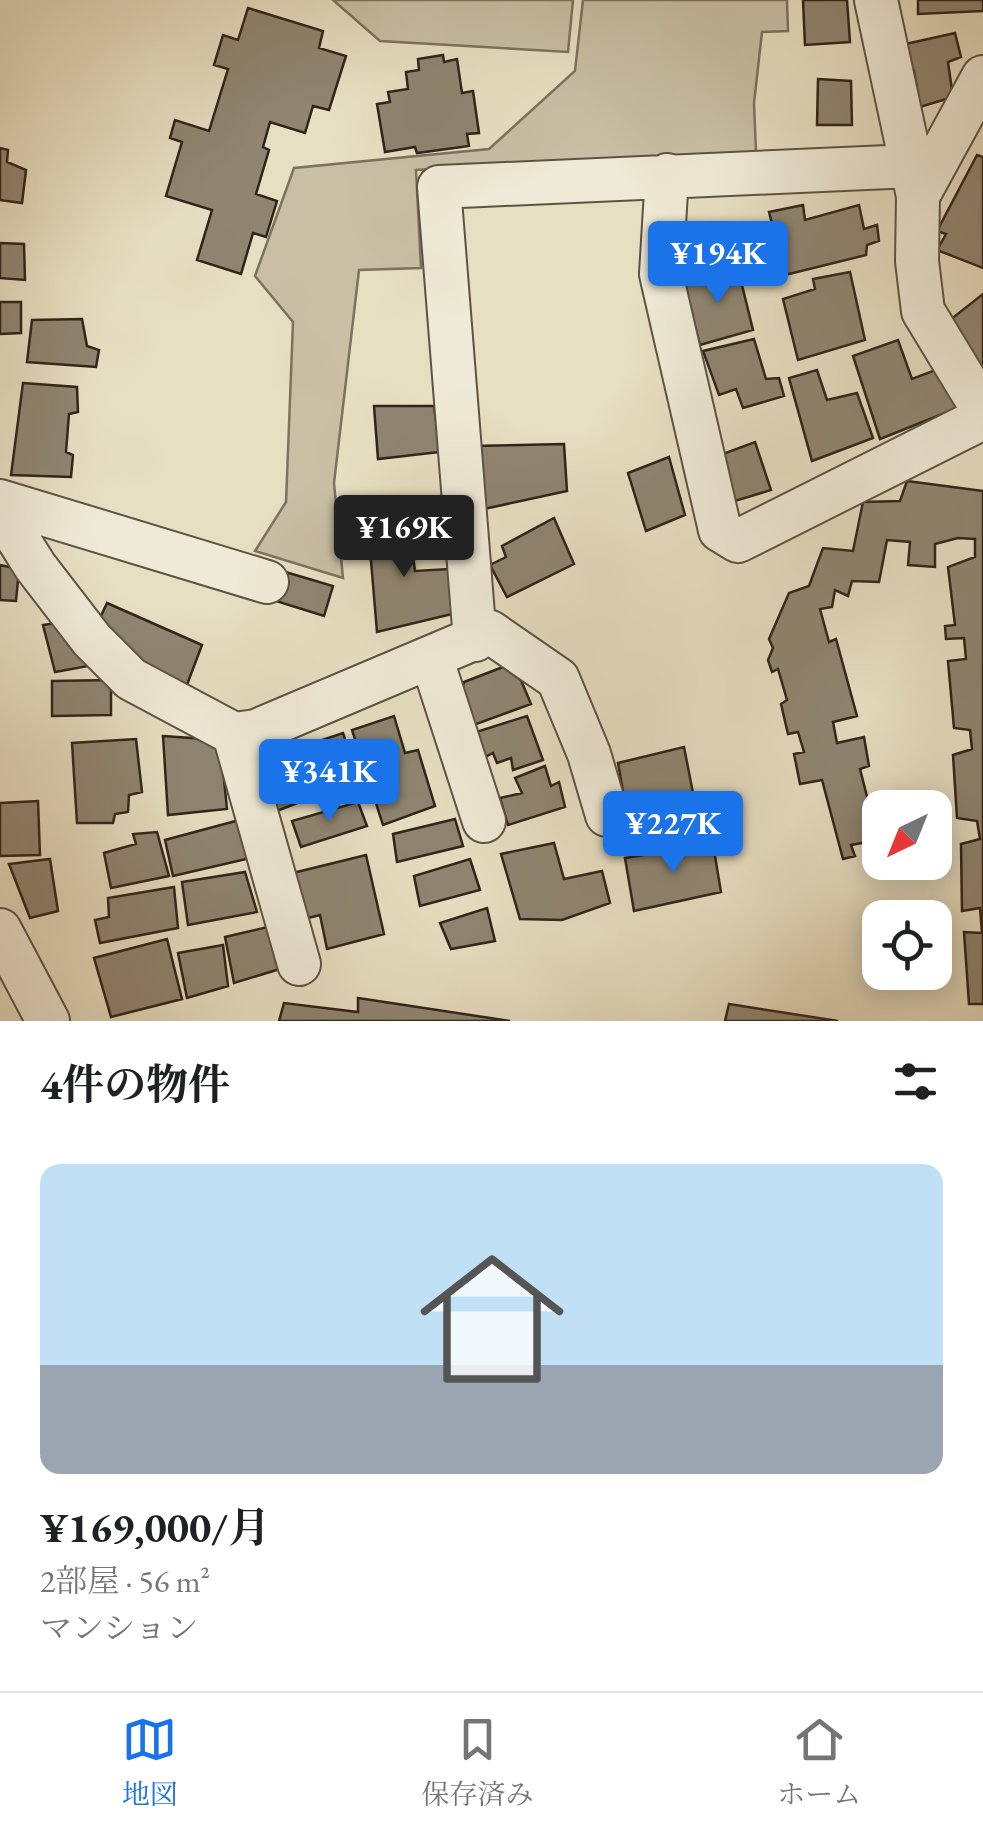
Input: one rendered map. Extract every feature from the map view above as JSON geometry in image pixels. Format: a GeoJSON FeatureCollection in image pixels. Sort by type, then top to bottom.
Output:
{"type":"FeatureCollection","features":[{"type":"Feature","properties":{"kind":"street"},"geometry":{"type":"LineString","coordinates":[[876,0],[915,181],[923,311],[983,410]]}},
{"type":"Feature","properties":{"kind":"street"},"geometry":{"type":"LineString","coordinates":[[915,181],[983,76]]}},
{"type":"Feature","properties":{"kind":"street"},"geometry":{"type":"LineString","coordinates":[[475,640],[439,187],[668,175],[915,181]]}},
{"type":"Feature","properties":{"kind":"street"},"geometry":{"type":"LineString","coordinates":[[668,175],[661,274],[720,530],[738,540],[983,418]]}},
{"type":"Feature","properties":{"kind":"street"},"geometry":{"type":"LineString","coordinates":[[0,501],[268,582]]}},
{"type":"Feature","properties":{"kind":"street"},"geometry":{"type":"LineString","coordinates":[[0,510],[35,566],[92,640],[131,678],[234,734],[256,732],[490,632],[558,679],[590,754],[607,814]]}},
{"type":"Feature","properties":{"kind":"street"},"geometry":{"type":"LineString","coordinates":[[431,657],[484,821]]}},
{"type":"Feature","properties":{"kind":"street"},"geometry":{"type":"LineString","coordinates":[[234,734],[299,964]]}},
{"type":"Feature","properties":{"kind":"street"},"geometry":{"type":"LineString","coordinates":[[0,930],[48,1021]]}},
{"type":"Feature","properties":{"kind":"shaded area"},"geometry":{"type":"Polygon","coordinates":[[[333,0],[573,0],[568,52],[380,41],[333,0]]]}},
{"type":"Feature","properties":{"kind":"shaded area"},"geometry":{"type":"Polygon","coordinates":[[[583,0],[787,0],[788,31],[762,32],[754,103],[756,152],[416,170],[421,268],[359,270],[334,483],[343,578],[255,551],[286,502],[293,322],[255,276],[294,168],[489,149],[575,71],[583,0]]]}},
{"type":"Feature","properties":{"kind":"building"},"geometry":{"type":"Polygon","coordinates":[[[803,0],[847,0],[850,42],[805,45],[803,0]]]}},
{"type":"Feature","properties":{"kind":"building"},"geometry":{"type":"Polygon","coordinates":[[[918,0],[983,0],[983,11],[918,14],[918,0]]]}},
{"type":"Feature","properties":{"kind":"building"},"geometry":{"type":"Polygon","coordinates":[[[248,8],[323,31],[319,48],[346,56],[329,110],[313,106],[305,133],[270,122],[263,147],[269,150],[256,194],[277,201],[266,237],[253,233],[241,274],[197,260],[212,210],[166,196],[182,142],[170,138],[175,120],[209,131],[228,69],[214,65],[223,35],[238,40],[248,8]]]}},
{"type":"Feature","properties":{"kind":"building"},"geometry":{"type":"Polygon","coordinates":[[[955,33],[961,57],[948,62],[953,97],[920,107],[914,71],[905,74],[901,45],[955,33]]]}},
{"type":"Feature","properties":{"kind":"building"},"geometry":{"type":"Polygon","coordinates":[[[443,55],[444,62],[457,59],[462,93],[473,91],[479,133],[467,134],[469,146],[417,153],[415,147],[385,152],[377,104],[390,102],[388,92],[408,89],[406,72],[419,70],[418,59],[443,55]]]}},
{"type":"Feature","properties":{"kind":"building"},"geometry":{"type":"Polygon","coordinates":[[[818,79],[851,81],[852,125],[817,125],[818,79]]]}},
{"type":"Feature","properties":{"kind":"building"},"geometry":{"type":"Polygon","coordinates":[[[0,148],[8,150],[7,162],[26,170],[22,203],[0,200],[0,148]]]}},
{"type":"Feature","properties":{"kind":"building"},"geometry":{"type":"Polygon","coordinates":[[[977,155],[983,157],[983,268],[937,250],[946,234],[937,231],[977,155]]]}},
{"type":"Feature","properties":{"kind":"building"},"geometry":{"type":"Polygon","coordinates":[[[803,205],[805,220],[859,205],[864,229],[877,225],[879,241],[867,245],[866,255],[785,275],[769,212],[803,205]]]}},
{"type":"Feature","properties":{"kind":"building"},"geometry":{"type":"Polygon","coordinates":[[[0,243],[24,244],[25,280],[0,278],[0,243]]]}},
{"type":"Feature","properties":{"kind":"building"},"geometry":{"type":"Polygon","coordinates":[[[725,267],[728,277],[739,273],[753,330],[700,345],[683,282],[725,267]]]}},
{"type":"Feature","properties":{"kind":"building"},"geometry":{"type":"Polygon","coordinates":[[[850,272],[865,340],[798,360],[783,299],[815,289],[813,279],[850,272]]]}},
{"type":"Feature","properties":{"kind":"building"},"geometry":{"type":"Polygon","coordinates":[[[983,294],[983,375],[945,324],[983,294]]]}},
{"type":"Feature","properties":{"kind":"building"},"geometry":{"type":"Polygon","coordinates":[[[0,302],[21,302],[21,333],[0,334],[0,302]]]}},
{"type":"Feature","properties":{"kind":"building"},"geometry":{"type":"Polygon","coordinates":[[[82,319],[87,346],[99,350],[96,367],[27,362],[32,320],[82,319]]]}},
{"type":"Feature","properties":{"kind":"building"},"geometry":{"type":"Polygon","coordinates":[[[754,339],[766,379],[779,378],[784,396],[743,408],[736,389],[719,395],[703,351],[754,339]]]}},
{"type":"Feature","properties":{"kind":"building"},"geometry":{"type":"Polygon","coordinates":[[[898,340],[912,379],[946,366],[965,405],[880,439],[853,356],[898,340]]]}},
{"type":"Feature","properties":{"kind":"building"},"geometry":{"type":"Polygon","coordinates":[[[817,370],[827,400],[857,393],[873,438],[812,461],[789,378],[817,370]]]}},
{"type":"Feature","properties":{"kind":"building"},"geometry":{"type":"Polygon","coordinates":[[[23,383],[77,387],[78,412],[69,414],[66,452],[73,455],[71,477],[11,475],[23,383]]]}},
{"type":"Feature","properties":{"kind":"building"},"geometry":{"type":"Polygon","coordinates":[[[374,406],[434,406],[440,452],[378,459],[374,406]]]}},
{"type":"Feature","properties":{"kind":"building"},"geometry":{"type":"Polygon","coordinates":[[[755,442],[771,490],[735,501],[720,455],[755,442]]]}},
{"type":"Feature","properties":{"kind":"building"},"geometry":{"type":"Polygon","coordinates":[[[564,444],[567,491],[484,509],[474,446],[564,444]]]}},
{"type":"Feature","properties":{"kind":"building"},"geometry":{"type":"Polygon","coordinates":[[[669,457],[685,515],[646,531],[628,473],[669,457]]]}},
{"type":"Feature","properties":{"kind":"building"},"geometry":{"type":"Polygon","coordinates":[[[907,481],[983,491],[983,1004],[969,1004],[964,932],[982,933],[980,908],[962,911],[961,844],[980,839],[977,821],[957,818],[953,755],[972,749],[970,730],[954,728],[948,661],[966,659],[964,638],[946,639],[945,626],[955,625],[948,567],[975,557],[975,539],[958,538],[935,544],[935,567],[908,565],[910,542],[887,540],[879,582],[852,581],[848,596],[835,590],[832,607],[820,609],[829,642],[836,639],[857,716],[833,722],[837,743],[864,737],[869,766],[860,769],[865,790],[862,790],[862,843],[851,845],[855,856],[843,859],[822,780],[800,784],[794,754],[804,752],[798,732],[788,734],[781,704],[787,700],[778,669],[772,672],[768,660],[773,648],[769,639],[789,593],[809,586],[823,548],[853,551],[863,502],[900,501],[907,481]]]}},
{"type":"Feature","properties":{"kind":"building"},"geometry":{"type":"Polygon","coordinates":[[[554,518],[574,564],[507,597],[490,565],[506,557],[502,546],[554,518]]]}},
{"type":"Feature","properties":{"kind":"building"},"geometry":{"type":"Polygon","coordinates":[[[418,523],[419,536],[411,540],[415,571],[449,569],[452,614],[377,632],[368,525],[418,523]]]}},
{"type":"Feature","properties":{"kind":"building"},"geometry":{"type":"Polygon","coordinates":[[[0,565],[19,569],[16,601],[0,600],[0,565]]]}},
{"type":"Feature","properties":{"kind":"building"},"geometry":{"type":"Polygon","coordinates":[[[272,568],[333,586],[324,616],[263,597],[272,568]]]}},
{"type":"Feature","properties":{"kind":"building"},"geometry":{"type":"Polygon","coordinates":[[[107,603],[202,645],[185,690],[94,631],[107,603]]]}},
{"type":"Feature","properties":{"kind":"building"},"geometry":{"type":"Polygon","coordinates":[[[62,622],[94,665],[55,672],[43,625],[62,622]]]}},
{"type":"Feature","properties":{"kind":"building"},"geometry":{"type":"Polygon","coordinates":[[[503,667],[521,680],[531,704],[471,726],[461,695],[464,682],[503,667]]]}},
{"type":"Feature","properties":{"kind":"building"},"geometry":{"type":"Polygon","coordinates":[[[111,680],[111,715],[52,716],[52,681],[111,680]]]}},
{"type":"Feature","properties":{"kind":"building"},"geometry":{"type":"Polygon","coordinates":[[[394,716],[405,753],[418,750],[435,806],[383,825],[352,730],[394,716]]]}},
{"type":"Feature","properties":{"kind":"building"},"geometry":{"type":"Polygon","coordinates":[[[527,716],[543,760],[513,770],[511,758],[497,763],[493,753],[481,759],[473,733],[527,716]]]}},
{"type":"Feature","properties":{"kind":"building"},"geometry":{"type":"Polygon","coordinates":[[[343,733],[361,787],[323,799],[304,746],[343,733]]]}},
{"type":"Feature","properties":{"kind":"building"},"geometry":{"type":"Polygon","coordinates":[[[163,736],[220,740],[227,809],[168,815],[163,736]]]}},
{"type":"Feature","properties":{"kind":"building"},"geometry":{"type":"Polygon","coordinates":[[[292,737],[313,797],[274,812],[253,748],[292,737]]]}},
{"type":"Feature","properties":{"kind":"building"},"geometry":{"type":"Polygon","coordinates":[[[136,739],[142,792],[129,795],[128,812],[115,814],[113,823],[77,823],[72,743],[136,739]]]}},
{"type":"Feature","properties":{"kind":"building"},"geometry":{"type":"Polygon","coordinates":[[[684,747],[694,798],[627,814],[618,763],[684,747]]]}},
{"type":"Feature","properties":{"kind":"building"},"geometry":{"type":"Polygon","coordinates":[[[545,766],[551,786],[559,782],[565,807],[508,825],[500,798],[522,793],[515,778],[545,766]]]}},
{"type":"Feature","properties":{"kind":"building"},"geometry":{"type":"Polygon","coordinates":[[[38,801],[40,855],[0,856],[0,803],[38,801]]]}},
{"type":"Feature","properties":{"kind":"building"},"geometry":{"type":"Polygon","coordinates":[[[358,802],[367,826],[301,847],[292,821],[358,802]]]}},
{"type":"Feature","properties":{"kind":"building"},"geometry":{"type":"Polygon","coordinates":[[[243,819],[255,857],[173,876],[165,840],[243,819]]]}},
{"type":"Feature","properties":{"kind":"building"},"geometry":{"type":"Polygon","coordinates":[[[455,819],[463,846],[397,862],[393,834],[455,819]]]}},
{"type":"Feature","properties":{"kind":"building"},"geometry":{"type":"Polygon","coordinates":[[[157,832],[169,876],[111,888],[104,853],[136,844],[133,834],[157,832]]]}},
{"type":"Feature","properties":{"kind":"building"},"geometry":{"type":"Polygon","coordinates":[[[554,843],[564,879],[602,871],[610,903],[562,920],[520,919],[501,854],[554,843]]]}},
{"type":"Feature","properties":{"kind":"building"},"geometry":{"type":"Polygon","coordinates":[[[713,844],[721,892],[634,911],[625,858],[713,844]]]}},
{"type":"Feature","properties":{"kind":"building"},"geometry":{"type":"Polygon","coordinates":[[[366,855],[384,934],[327,949],[320,915],[308,918],[293,873],[366,855]]]}},
{"type":"Feature","properties":{"kind":"building"},"geometry":{"type":"Polygon","coordinates":[[[50,859],[58,911],[30,918],[9,864],[50,859]]]}},
{"type":"Feature","properties":{"kind":"building"},"geometry":{"type":"Polygon","coordinates":[[[470,859],[480,890],[420,906],[414,876],[470,859]]]}},
{"type":"Feature","properties":{"kind":"building"},"geometry":{"type":"Polygon","coordinates":[[[245,872],[257,912],[188,925],[182,882],[245,872]]]}},
{"type":"Feature","properties":{"kind":"building"},"geometry":{"type":"Polygon","coordinates":[[[174,887],[178,928],[100,943],[95,920],[109,917],[108,898],[174,887]]]}},
{"type":"Feature","properties":{"kind":"building"},"geometry":{"type":"Polygon","coordinates":[[[487,908],[495,941],[451,949],[440,923],[487,908]]]}},
{"type":"Feature","properties":{"kind":"building"},"geometry":{"type":"Polygon","coordinates":[[[276,925],[283,968],[234,983],[225,937],[276,925]]]}},
{"type":"Feature","properties":{"kind":"building"},"geometry":{"type":"Polygon","coordinates":[[[167,939],[182,999],[111,1017],[94,958],[167,939]]]}},
{"type":"Feature","properties":{"kind":"building"},"geometry":{"type":"Polygon","coordinates":[[[223,945],[228,986],[187,998],[178,953],[223,945]]]}},
{"type":"Feature","properties":{"kind":"building"},"geometry":{"type":"Polygon","coordinates":[[[358,998],[510,1021],[279,1021],[284,1003],[358,1012],[358,998]]]}},
{"type":"Feature","properties":{"kind":"building"},"geometry":{"type":"Polygon","coordinates":[[[729,1004],[838,1021],[725,1021],[729,1004]]]}}]}
